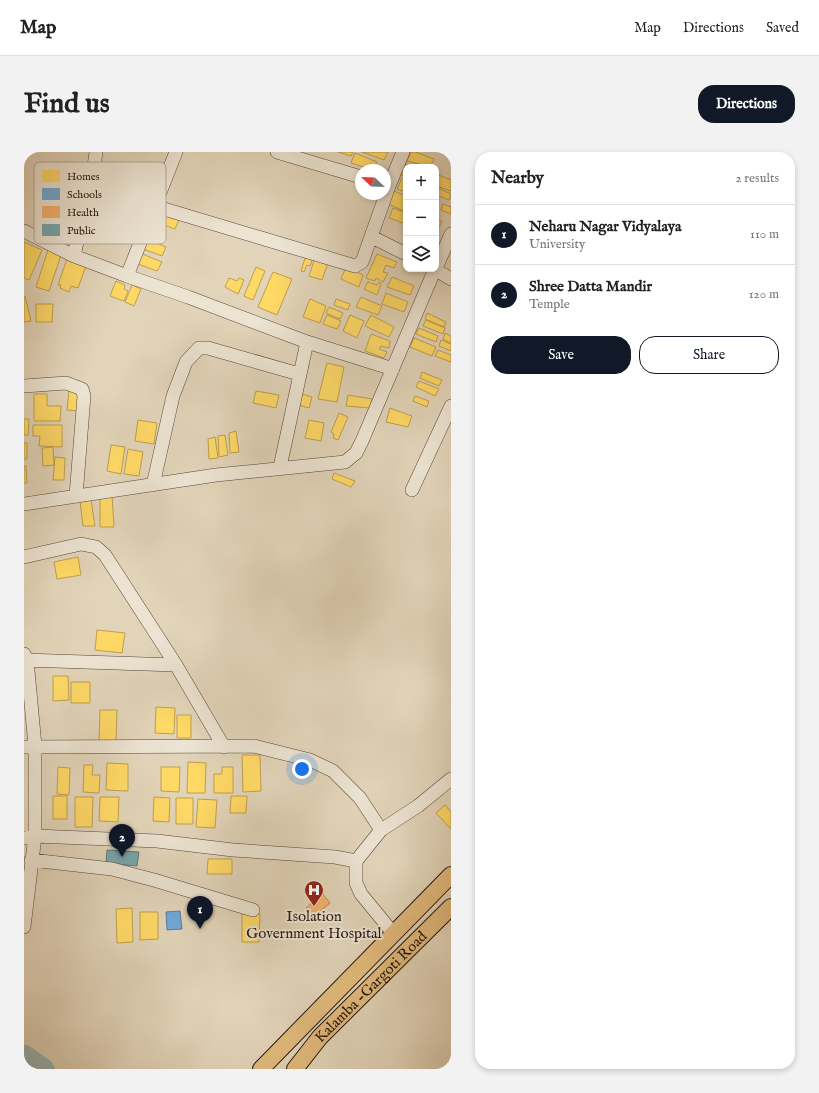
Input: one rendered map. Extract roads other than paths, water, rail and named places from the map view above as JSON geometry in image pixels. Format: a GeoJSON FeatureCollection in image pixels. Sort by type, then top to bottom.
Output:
{"type":"FeatureCollection","features":[{"type":"Feature","properties":{"kind":"main road"},"geometry":{"type":"LineString","coordinates":[[261,1069],[451,875]]}},
{"type":"Feature","properties":{"kind":"main road","name":"Kalamba -Gargoti Road"},"geometry":{"type":"LineString","coordinates":[[295,1069],[320,1037],[451,907]]}},
{"type":"Feature","properties":{"kind":"street"},"geometry":{"type":"LineString","coordinates":[[95,162],[96,152]]}},
{"type":"Feature","properties":{"kind":"street"},"geometry":{"type":"LineString","coordinates":[[166,177],[176,152]]}},
{"type":"Feature","properties":{"kind":"street"},"geometry":{"type":"LineString","coordinates":[[277,152],[315,158],[355,175]]}},
{"type":"Feature","properties":{"kind":"street"},"geometry":{"type":"LineString","coordinates":[[391,177],[403,152]]}},
{"type":"Feature","properties":{"kind":"street"},"geometry":{"type":"LineString","coordinates":[[166,210],[355,266],[362,262],[372,237],[383,200]]}},
{"type":"Feature","properties":{"kind":"street"},"geometry":{"type":"LineString","coordinates":[[24,231],[34,236]]}},
{"type":"Feature","properties":{"kind":"street"},"geometry":{"type":"LineString","coordinates":[[439,260],[451,234]]}},
{"type":"Feature","properties":{"kind":"street"},"geometry":{"type":"LineString","coordinates":[[372,237],[403,252]]}},
{"type":"Feature","properties":{"kind":"street"},"geometry":{"type":"LineString","coordinates":[[50,244],[74,256],[126,276],[188,297],[307,342],[394,369]]}},
{"type":"Feature","properties":{"kind":"street"},"geometry":{"type":"LineString","coordinates":[[74,256],[76,244]]}},
{"type":"Feature","properties":{"kind":"street"},"geometry":{"type":"LineString","coordinates":[[126,276],[139,244]]}},
{"type":"Feature","properties":{"kind":"street"},"geometry":{"type":"LineString","coordinates":[[24,504],[153,484],[280,467],[345,462],[356,453],[394,369],[434,272]]}},
{"type":"Feature","properties":{"kind":"street"},"geometry":{"type":"LineString","coordinates":[[439,272],[451,279]]}},
{"type":"Feature","properties":{"kind":"street"},"geometry":{"type":"LineString","coordinates":[[280,467],[307,342]]}},
{"type":"Feature","properties":{"kind":"street"},"geometry":{"type":"LineString","coordinates":[[153,484],[173,396],[186,362],[194,352],[200,348],[208,348],[299,374]]}},
{"type":"Feature","properties":{"kind":"street"},"geometry":{"type":"LineString","coordinates":[[24,386],[66,383],[82,389],[84,396],[76,496]]}},
{"type":"Feature","properties":{"kind":"street"},"geometry":{"type":"LineString","coordinates":[[412,490],[451,406]]}},
{"type":"Feature","properties":{"kind":"street"},"geometry":{"type":"LineString","coordinates":[[24,557],[81,544],[96,547],[105,556],[176,665],[224,746]]}},
{"type":"Feature","properties":{"kind":"street"},"geometry":{"type":"LineString","coordinates":[[24,927],[31,860],[29,837],[30,747],[25,658],[176,665]]}},
{"type":"Feature","properties":{"kind":"street"},"geometry":{"type":"LineString","coordinates":[[30,747],[254,746],[310,760],[333,771],[360,798],[381,830]]}},
{"type":"Feature","properties":{"kind":"street"},"geometry":{"type":"LineString","coordinates":[[393,933],[361,894],[356,883],[356,861],[381,830],[418,806],[451,779]]}},
{"type":"Feature","properties":{"kind":"street"},"geometry":{"type":"LineString","coordinates":[[29,837],[157,841],[233,850],[335,857],[356,861]]}},
{"type":"Feature","properties":{"kind":"street"},"geometry":{"type":"LineString","coordinates":[[31,860],[112,869],[253,910]]}},
{"type":"Feature","properties":{"kind":"waterway"},"geometry":{"type":"LineString","coordinates":[[24,1055],[44,1069]]}},
{"type":"Feature","properties":{"kind":"place","name":"Shree Datta Mandir"},"geometry":{"type":"Point","coordinates":[122,857]}},
{"type":"Feature","properties":{"kind":"place","name":"Isolation Government Hospital"},"geometry":{"type":"Point","coordinates":[314,907]}},
{"type":"Feature","properties":{"kind":"place","name":"Neharu Nagar Vidyalaya"},"geometry":{"type":"Point","coordinates":[200,929]}}]}
